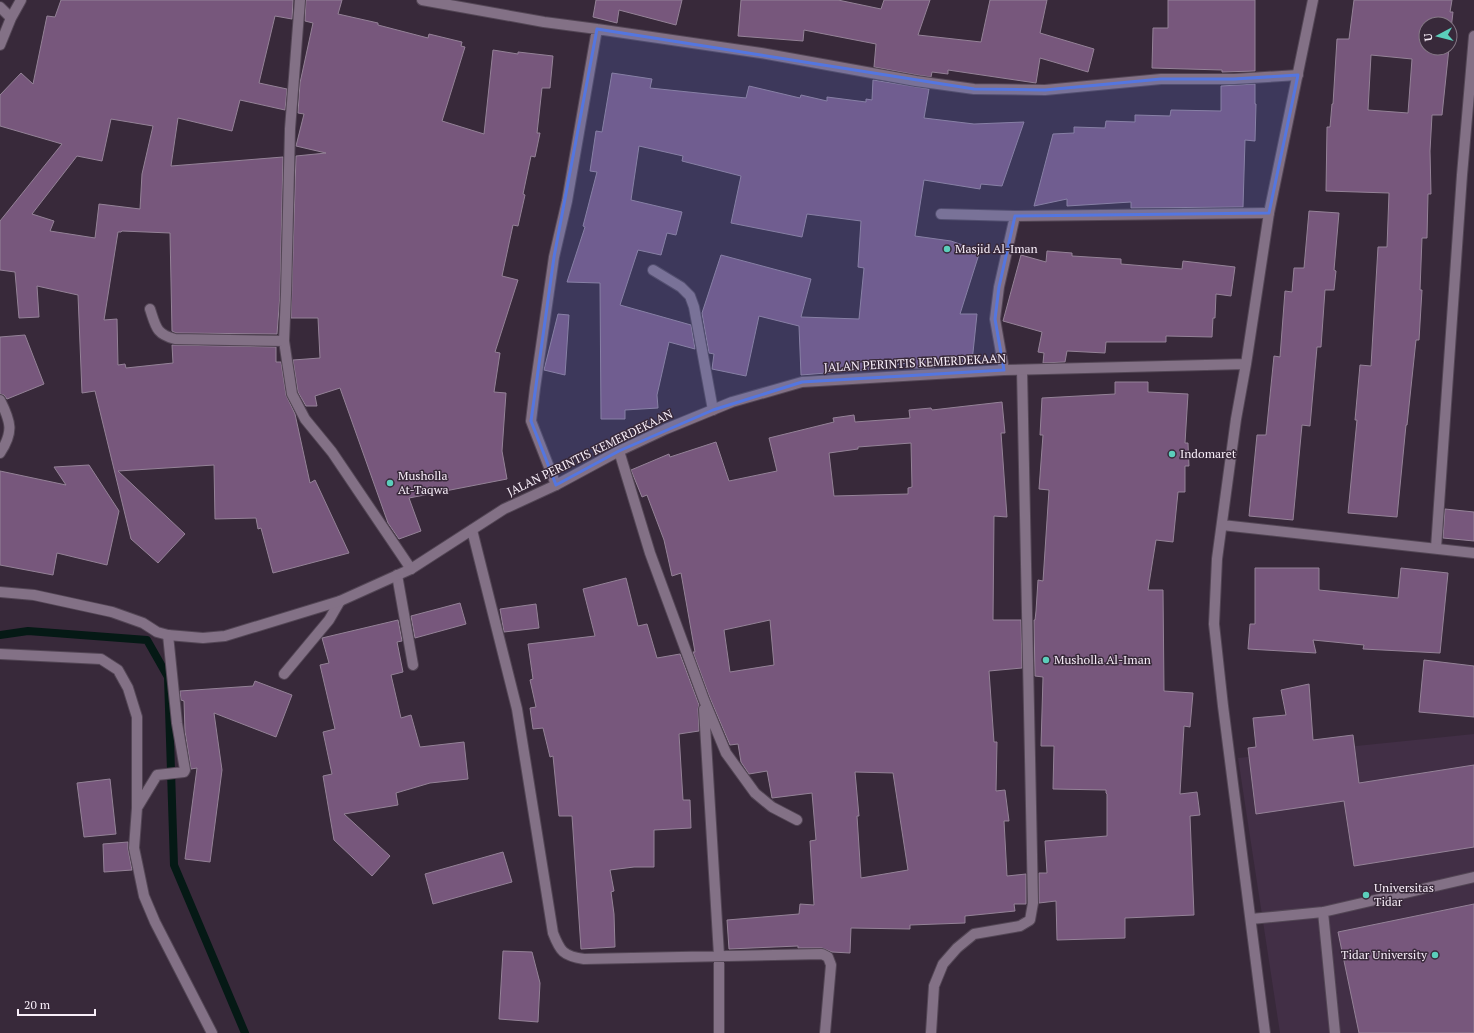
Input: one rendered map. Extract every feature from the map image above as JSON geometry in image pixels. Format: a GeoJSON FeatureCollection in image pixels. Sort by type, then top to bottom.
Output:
{"type":"FeatureCollection","features":[{"type":"Feature","properties":{"kind":"street"},"geometry":{"type":"LineString","coordinates":[[0,45],[11,18],[21,0]]}},
{"type":"Feature","properties":{"kind":"street"},"geometry":{"type":"LineString","coordinates":[[300,0],[290,129],[284,341],[292,394],[305,419],[332,452],[410,569]]}},
{"type":"Feature","properties":{"kind":"street"},"geometry":{"type":"LineString","coordinates":[[422,0],[544,22],[761,53],[916,81],[974,89],[1045,90],[1161,79],[1234,79],[1298,75]]}},
{"type":"Feature","properties":{"kind":"street"},"geometry":{"type":"LineString","coordinates":[[1265,1033],[1223,706],[1214,624],[1217,559],[1236,419],[1269,213],[1313,0]]}},
{"type":"Feature","properties":{"kind":"street"},"geometry":{"type":"LineString","coordinates":[[0,8],[11,18]]}},
{"type":"Feature","properties":{"kind":"street"},"geometry":{"type":"LineString","coordinates":[[556,485],[531,421],[534,388],[554,257],[567,200],[598,29]]}},
{"type":"Feature","properties":{"kind":"street"},"geometry":{"type":"LineString","coordinates":[[1436,548],[1461,183],[1474,36]]}},
{"type":"Feature","properties":{"kind":"street"},"geometry":{"type":"LineString","coordinates":[[941,214],[1015,216],[1269,213]]}},
{"type":"Feature","properties":{"kind":"street"},"geometry":{"type":"LineString","coordinates":[[1004,370],[995,319],[999,287],[1015,216]]}},
{"type":"Feature","properties":{"kind":"street"},"geometry":{"type":"LineString","coordinates":[[653,270],[681,287],[690,296],[694,307],[713,410]]}},
{"type":"Feature","properties":{"kind":"street"},"geometry":{"type":"LineString","coordinates":[[150,309],[156,327],[164,336],[175,339],[284,341]]}},
{"type":"Feature","properties":{"kind":"street","name":"JALAN PERINTIS KEMERDEKAAN"},"geometry":{"type":"LineString","coordinates":[[0,592],[34,595],[112,612],[143,624],[157,632],[168,635],[203,638],[225,636],[340,601],[410,569],[504,509],[556,485],[619,451],[666,429],[732,402],[802,382],[1004,370],[1246,364]]}},
{"type":"Feature","properties":{"kind":"street"},"geometry":{"type":"LineString","coordinates":[[930,1033],[934,986],[943,964],[957,948],[974,934],[1020,926],[1030,920],[1033,904],[1022,370]]}},
{"type":"Feature","properties":{"kind":"street"},"geometry":{"type":"LineString","coordinates":[[0,400],[6,412],[10,429],[8,442],[0,453]]}},
{"type":"Feature","properties":{"kind":"street"},"geometry":{"type":"LineString","coordinates":[[619,451],[650,553],[704,700],[726,754],[755,793],[772,807],[797,820]]}},
{"type":"Feature","properties":{"kind":"street"},"geometry":{"type":"LineString","coordinates":[[1222,525],[1474,553]]}},
{"type":"Feature","properties":{"kind":"street"},"geometry":{"type":"LineString","coordinates":[[472,530],[517,709],[553,933],[559,948],[571,957],[584,959],[822,954],[828,957],[831,965],[825,1033]]}},
{"type":"Feature","properties":{"kind":"street"},"geometry":{"type":"LineString","coordinates":[[397,575],[413,665]]}},
{"type":"Feature","properties":{"kind":"street"},"geometry":{"type":"LineString","coordinates":[[284,674],[329,620],[340,601]]}},
{"type":"Feature","properties":{"kind":"street"},"geometry":{"type":"LineString","coordinates":[[137,808],[157,775],[184,772],[185,770],[177,723],[168,635]]}},
{"type":"Feature","properties":{"kind":"street"},"geometry":{"type":"LineString","coordinates":[[0,654],[101,659],[118,670],[128,688],[136,717],[137,808],[134,848],[144,896],[155,922],[212,1033]]}},
{"type":"Feature","properties":{"kind":"street"},"geometry":{"type":"LineString","coordinates":[[704,700],[719,955],[719,1033]]}},
{"type":"Feature","properties":{"kind":"street"},"geometry":{"type":"LineString","coordinates":[[1250,919],[1323,912],[1474,877]]}},
{"type":"Feature","properties":{"kind":"street"},"geometry":{"type":"LineString","coordinates":[[1323,912],[1335,1033]]}},
{"type":"Feature","properties":{"kind":"highlighted area"},"geometry":{"type":"Polygon","coordinates":[[[597,29],[974,89],[1045,90],[1161,79],[1234,79],[1298,75],[1269,213],[1015,216],[999,287],[995,319],[1004,370],[802,382],[713,410],[619,451],[556,485],[531,421],[554,257],[597,29]]]}},
{"type":"Feature","properties":{"kind":"shaded area","name":"Universitas Tidar"},"geometry":{"type":"Polygon","coordinates":[[[1474,734],[1474,1033],[1280,1033],[1238,758],[1474,734]]]}},
{"type":"Feature","properties":{"kind":"building"},"geometry":{"type":"Polygon","coordinates":[[[61,0],[293,0],[292,19],[275,16],[259,83],[287,89],[285,110],[240,100],[232,131],[178,118],[171,166],[283,157],[280,294],[277,334],[176,333],[172,331],[170,233],[118,232],[104,320],[117,319],[118,365],[125,364],[126,368],[173,363],[172,345],[276,347],[276,362],[281,362],[286,395],[295,414],[310,483],[315,480],[349,553],[273,573],[261,528],[258,529],[256,518],[215,519],[214,465],[118,471],[185,534],[158,563],[131,539],[95,391],[82,393],[78,295],[37,286],[39,317],[19,318],[15,272],[0,270],[0,221],[62,144],[0,126],[0,95],[21,73],[33,84],[47,16],[55,17],[61,0]],[[111,119],[102,161],[77,156],[32,214],[54,221],[50,231],[95,238],[99,204],[140,209],[142,174],[153,126],[111,119]]]}},
{"type":"Feature","properties":{"kind":"building"},"geometry":{"type":"Polygon","coordinates":[[[306,0],[342,0],[338,14],[378,23],[378,25],[428,38],[429,34],[462,42],[461,46],[465,47],[442,121],[484,134],[493,50],[518,54],[518,52],[553,56],[550,88],[542,88],[537,133],[540,133],[535,157],[531,156],[523,194],[525,195],[518,226],[513,225],[502,276],[518,280],[495,352],[500,353],[494,392],[506,393],[502,451],[507,479],[409,498],[421,531],[399,539],[388,523],[340,388],[315,396],[317,406],[306,406],[298,392],[293,360],[320,358],[318,318],[291,318],[296,156],[326,153],[296,146],[304,114],[298,113],[300,83],[313,23],[305,21],[306,0]]]}},
{"type":"Feature","properties":{"kind":"building"},"geometry":{"type":"Polygon","coordinates":[[[596,0],[682,0],[676,25],[619,10],[617,23],[593,17],[596,0]]]}},
{"type":"Feature","properties":{"kind":"building"},"geometry":{"type":"Polygon","coordinates":[[[741,0],[838,0],[881,9],[884,0],[930,0],[918,35],[981,42],[990,0],[1047,0],[1040,33],[1094,49],[1088,72],[1040,58],[1036,83],[948,70],[948,74],[932,72],[931,77],[874,67],[876,44],[804,30],[803,41],[738,36],[741,0]]]}},
{"type":"Feature","properties":{"kind":"building"},"geometry":{"type":"Polygon","coordinates":[[[1168,0],[1255,0],[1255,71],[1222,72],[1222,70],[1152,68],[1153,28],[1168,28],[1168,0]]]}},
{"type":"Feature","properties":{"kind":"building"},"geometry":{"type":"Polygon","coordinates":[[[1354,0],[1452,0],[1450,12],[1453,12],[1453,16],[1418,16],[1418,56],[1448,56],[1442,115],[1432,115],[1430,151],[1431,194],[1428,194],[1427,238],[1422,238],[1420,290],[1422,290],[1419,340],[1416,340],[1397,517],[1348,513],[1357,420],[1355,420],[1360,365],[1371,366],[1378,247],[1387,247],[1389,193],[1326,191],[1327,127],[1330,127],[1333,104],[1337,39],[1349,39],[1354,0]],[[1371,55],[1368,110],[1408,113],[1412,59],[1371,55]]]}},
{"type":"Feature","properties":{"kind":"building"},"geometry":{"type":"Polygon","coordinates":[[[612,73],[652,79],[650,88],[746,98],[749,86],[800,98],[801,95],[827,101],[827,97],[866,102],[866,99],[872,100],[873,80],[929,89],[924,118],[974,124],[1024,122],[1002,186],[981,184],[980,189],[924,180],[915,236],[951,241],[980,251],[960,314],[977,314],[972,362],[934,359],[934,368],[913,368],[913,362],[864,370],[801,375],[799,326],[759,316],[746,376],[712,369],[714,354],[709,353],[702,313],[721,255],[811,279],[801,317],[859,319],[864,268],[858,267],[861,221],[807,214],[802,237],[731,223],[741,176],[682,161],[683,156],[639,146],[631,200],[682,212],[676,235],[667,233],[661,255],[638,250],[620,305],[691,325],[695,349],[669,342],[657,395],[658,408],[625,410],[625,419],[601,419],[600,283],[567,282],[585,227],[583,226],[597,172],[590,171],[596,131],[602,132],[612,73]]]}},
{"type":"Feature","properties":{"kind":"building"},"geometry":{"type":"Polygon","coordinates":[[[1255,84],[1255,141],[1245,140],[1243,207],[1131,208],[1131,202],[1067,206],[1067,199],[1034,206],[1053,134],[1074,133],[1074,127],[1105,128],[1106,121],[1135,122],[1135,115],[1170,116],[1171,110],[1221,111],[1221,86],[1255,84]]]}},
{"type":"Feature","properties":{"kind":"building"},"geometry":{"type":"Polygon","coordinates":[[[1309,211],[1339,213],[1334,270],[1336,271],[1334,290],[1325,290],[1321,347],[1317,347],[1310,426],[1302,425],[1293,520],[1249,516],[1257,435],[1266,435],[1274,356],[1280,357],[1285,291],[1292,292],[1294,268],[1304,268],[1309,211]]]}},
{"type":"Feature","properties":{"kind":"building"},"geometry":{"type":"Polygon","coordinates":[[[1047,251],[1072,253],[1072,256],[1121,259],[1121,264],[1182,269],[1183,261],[1235,267],[1231,296],[1216,294],[1215,318],[1213,318],[1212,337],[1166,336],[1166,342],[1106,342],[1105,353],[1067,351],[1065,362],[1043,363],[1044,353],[1038,352],[1042,332],[1003,321],[1021,255],[1046,262],[1047,251]]]}},
{"type":"Feature","properties":{"kind":"building"},"geometry":{"type":"Polygon","coordinates":[[[558,314],[569,315],[565,375],[544,370],[558,314]]]}},
{"type":"Feature","properties":{"kind":"building"},"geometry":{"type":"Polygon","coordinates":[[[25,335],[44,384],[7,399],[4,395],[0,394],[0,337],[25,335]]]}},
{"type":"Feature","properties":{"kind":"building"},"geometry":{"type":"Polygon","coordinates":[[[1115,382],[1148,382],[1148,392],[1188,394],[1185,443],[1188,443],[1189,466],[1185,466],[1185,492],[1178,492],[1173,542],[1156,540],[1148,590],[1163,590],[1164,691],[1193,693],[1190,727],[1184,726],[1180,794],[1197,792],[1200,815],[1190,816],[1194,915],[1125,918],[1125,938],[1057,940],[1056,901],[1039,903],[1039,873],[1047,873],[1045,841],[1107,836],[1107,794],[1106,790],[1053,789],[1054,746],[1041,746],[1043,677],[1035,676],[1034,620],[1038,580],[1043,581],[1049,490],[1039,489],[1043,435],[1040,435],[1042,398],[1115,394],[1115,382]]]}},
{"type":"Feature","properties":{"kind":"building"},"geometry":{"type":"Polygon","coordinates":[[[1002,402],[1005,433],[1001,433],[1007,517],[994,516],[993,620],[1021,620],[1022,668],[989,671],[994,742],[997,742],[996,791],[1005,790],[1009,821],[1004,821],[1007,876],[1026,874],[1026,904],[1014,904],[1015,911],[965,916],[965,923],[910,925],[910,929],[851,928],[850,953],[832,952],[822,948],[798,948],[798,946],[729,949],[727,920],[799,914],[800,904],[814,905],[810,841],[816,840],[812,793],[772,798],[767,771],[749,774],[741,762],[738,744],[730,745],[710,698],[693,652],[695,652],[681,573],[672,576],[664,540],[647,495],[642,497],[631,470],[669,454],[670,457],[716,442],[729,481],[777,471],[769,438],[834,422],[833,418],[854,415],[855,422],[910,418],[909,410],[931,408],[932,410],[1002,402]],[[911,443],[858,447],[858,449],[829,453],[834,496],[908,494],[908,488],[912,487],[911,443]],[[770,620],[724,630],[730,672],[774,665],[770,620]],[[855,772],[859,816],[857,816],[861,878],[908,870],[893,773],[855,772]]]}},
{"type":"Feature","properties":{"kind":"building"},"geometry":{"type":"Polygon","coordinates":[[[89,465],[119,511],[107,565],[57,553],[53,575],[0,565],[0,471],[66,485],[54,467],[89,465]]]}},
{"type":"Feature","properties":{"kind":"building"},"geometry":{"type":"Polygon","coordinates":[[[1445,509],[1474,512],[1474,541],[1443,538],[1445,509]]]}},
{"type":"Feature","properties":{"kind":"building"},"geometry":{"type":"Polygon","coordinates":[[[1255,568],[1319,568],[1319,590],[1398,598],[1401,568],[1448,573],[1440,653],[1363,649],[1364,645],[1313,640],[1316,653],[1248,649],[1250,624],[1255,624],[1255,568]]]}},
{"type":"Feature","properties":{"kind":"building"},"geometry":{"type":"Polygon","coordinates":[[[626,578],[638,626],[647,624],[657,658],[680,654],[699,705],[699,731],[679,734],[683,800],[690,800],[691,828],[654,830],[654,867],[634,867],[610,870],[614,891],[611,892],[614,914],[615,947],[581,949],[572,816],[559,816],[553,756],[550,757],[543,728],[533,729],[530,708],[536,707],[530,680],[533,679],[528,644],[595,636],[583,589],[626,578]]]}},
{"type":"Feature","properties":{"kind":"building"},"geometry":{"type":"Polygon","coordinates":[[[460,603],[466,624],[415,638],[411,616],[460,603]]]}},
{"type":"Feature","properties":{"kind":"building"},"geometry":{"type":"Polygon","coordinates":[[[536,604],[539,628],[504,632],[500,609],[536,604]]]}},
{"type":"Feature","properties":{"kind":"building"},"geometry":{"type":"Polygon","coordinates":[[[398,620],[402,641],[397,642],[403,672],[391,675],[401,718],[411,715],[420,747],[464,742],[468,779],[430,783],[396,793],[398,805],[344,814],[390,856],[372,876],[334,840],[323,776],[332,774],[323,732],[335,729],[320,665],[329,663],[322,638],[398,620]]]}},
{"type":"Feature","properties":{"kind":"building"},"geometry":{"type":"Polygon","coordinates":[[[1424,660],[1474,666],[1474,717],[1419,712],[1424,660]]]}},
{"type":"Feature","properties":{"kind":"building"},"geometry":{"type":"Polygon","coordinates":[[[255,681],[292,695],[276,737],[214,713],[222,770],[210,862],[185,859],[197,768],[191,769],[185,731],[184,701],[181,700],[180,691],[253,686],[255,681]]]}},
{"type":"Feature","properties":{"kind":"building"},"geometry":{"type":"Polygon","coordinates":[[[1309,684],[1313,740],[1353,735],[1359,783],[1474,765],[1474,847],[1354,866],[1344,801],[1256,814],[1248,748],[1256,747],[1253,718],[1286,715],[1281,690],[1309,684]]]}},
{"type":"Feature","properties":{"kind":"building"},"geometry":{"type":"Polygon","coordinates":[[[110,779],[116,834],[84,837],[77,783],[110,779]]]}},
{"type":"Feature","properties":{"kind":"building"},"geometry":{"type":"Polygon","coordinates":[[[128,842],[132,870],[104,872],[103,844],[128,842]]]}},
{"type":"Feature","properties":{"kind":"building"},"geometry":{"type":"Polygon","coordinates":[[[503,852],[512,882],[433,904],[425,874],[503,852]]]}},
{"type":"Feature","properties":{"kind":"building"},"geometry":{"type":"Polygon","coordinates":[[[1474,904],[1474,1033],[1359,1033],[1338,932],[1474,904]]]}},
{"type":"Feature","properties":{"kind":"building"},"geometry":{"type":"Polygon","coordinates":[[[503,951],[532,952],[540,983],[538,1022],[499,1019],[503,951]]]}},
{"type":"Feature","properties":{"kind":"waterway"},"geometry":{"type":"LineString","coordinates":[[0,635],[28,631],[147,640],[168,677],[174,865],[245,1033]]}},
{"type":"Feature","properties":{"kind":"place","name":"Masjid Al-Iman"},"geometry":{"type":"Point","coordinates":[947,249]}},
{"type":"Feature","properties":{"kind":"place","name":"Indomaret"},"geometry":{"type":"Point","coordinates":[1172,454]}},
{"type":"Feature","properties":{"kind":"place","name":"Musholla At-Taqwa"},"geometry":{"type":"Point","coordinates":[390,483]}},
{"type":"Feature","properties":{"kind":"place","name":"Musholla Al-Iman"},"geometry":{"type":"Point","coordinates":[1046,660]}},
{"type":"Feature","properties":{"kind":"place","name":"Universitas Tidar"},"geometry":{"type":"Point","coordinates":[1366,895]}},
{"type":"Feature","properties":{"kind":"place","name":"Tidar University"},"geometry":{"type":"Point","coordinates":[1435,955]}}]}
